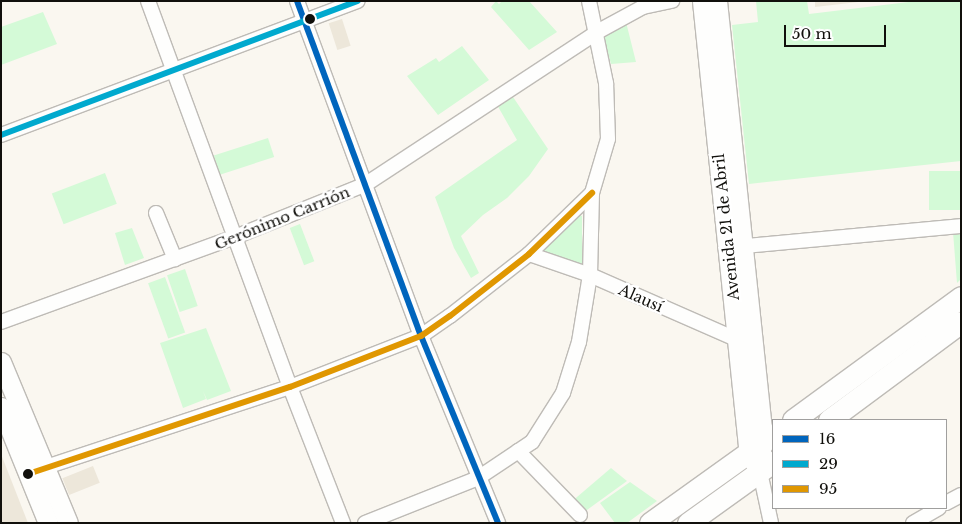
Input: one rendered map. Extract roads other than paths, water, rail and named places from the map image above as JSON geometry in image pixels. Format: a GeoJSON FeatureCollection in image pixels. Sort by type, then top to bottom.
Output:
{"type":"FeatureCollection","features":[{"type":"Feature","properties":{"kind":"main road","name":"Avenida 21 de Abril"},"geometry":{"type":"LineString","coordinates":[[702,1],[736,247],[746,339],[762,443]]}},
{"type":"Feature","properties":{"kind":"main road","name":"Avenida 21 de Abril"},"geometry":{"type":"LineString","coordinates":[[717,1],[736,247]]}},
{"type":"Feature","properties":{"kind":"main road"},"geometry":{"type":"LineString","coordinates":[[794,419],[961,297]]}},
{"type":"Feature","properties":{"kind":"main road"},"geometry":{"type":"LineString","coordinates":[[830,419],[961,322]]}},
{"type":"Feature","properties":{"kind":"main road"},"geometry":{"type":"LineString","coordinates":[[1,362],[36,470],[48,523]]}},
{"type":"Feature","properties":{"kind":"main road"},"geometry":{"type":"LineString","coordinates":[[1,407],[68,523]]}},
{"type":"Feature","properties":{"kind":"main road"},"geometry":{"type":"LineString","coordinates":[[650,523],[762,443],[766,467],[688,523]]}},
{"type":"Feature","properties":{"kind":"street"},"geometry":{"type":"LineString","coordinates":[[148,1],[175,70],[290,387],[343,523]]}},
{"type":"Feature","properties":{"kind":"street"},"geometry":{"type":"LineString","coordinates":[[297,1],[366,184],[420,336],[498,523]]}},
{"type":"Feature","properties":{"kind":"street"},"geometry":{"type":"LineString","coordinates":[[1,135],[358,1]]}},
{"type":"Feature","properties":{"kind":"street"},"geometry":{"type":"LineString","coordinates":[[365,523],[478,478],[532,442],[563,392],[579,342],[590,275],[592,193],[608,139],[606,83],[597,32],[589,1]]}},
{"type":"Feature","properties":{"kind":"street","name":"Gerónimo Carrión"},"geometry":{"type":"LineString","coordinates":[[1,322],[235,237],[366,184],[597,32],[643,7],[672,1]]}},
{"type":"Feature","properties":{"kind":"street"},"geometry":{"type":"LineString","coordinates":[[36,470],[290,387],[420,336],[450,316],[529,254],[592,193]]}},
{"type":"Feature","properties":{"kind":"street"},"geometry":{"type":"LineString","coordinates":[[156,213],[175,258]]}},
{"type":"Feature","properties":{"kind":"street"},"geometry":{"type":"LineString","coordinates":[[736,247],[961,226]]}},
{"type":"Feature","properties":{"kind":"street","name":"Alausí"},"geometry":{"type":"LineString","coordinates":[[529,254],[590,275],[746,339]]}},
{"type":"Feature","properties":{"kind":"street"},"geometry":{"type":"LineString","coordinates":[[518,451],[580,515]]}},
{"type":"Feature","properties":{"kind":"street"},"geometry":{"type":"LineString","coordinates":[[766,467],[771,523]]}},
{"type":"Feature","properties":{"kind":"street"},"geometry":{"type":"LineString","coordinates":[[947,503],[961,495]]}},
{"type":"Feature","properties":{"kind":"street"},"geometry":{"type":"LineString","coordinates":[[913,523],[936,509]]}}]}
